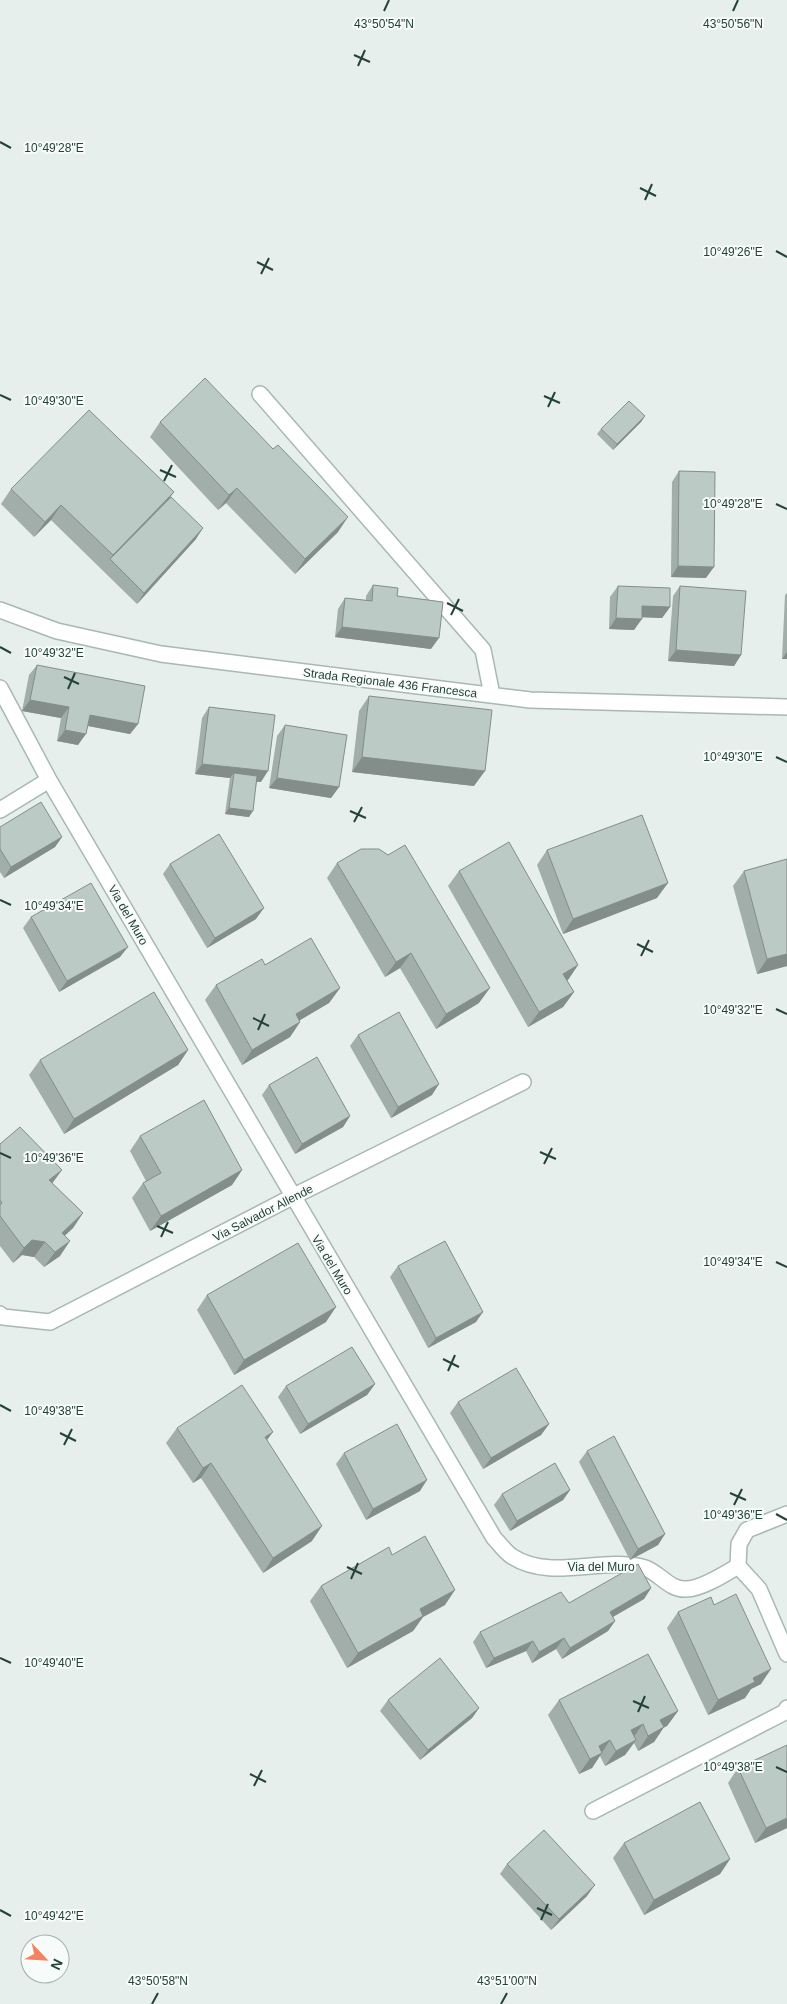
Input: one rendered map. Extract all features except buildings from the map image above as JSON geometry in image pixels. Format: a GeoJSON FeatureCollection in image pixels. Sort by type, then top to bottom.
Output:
{"type":"FeatureCollection","features":[{"type":"Feature","properties":{"kind":"street"},"geometry":{"type":"LineString","coordinates":[[260,394],[483,650],[492,695]]}},
{"type":"Feature","properties":{"kind":"street","name":"Strada Regionale 436 Francesca"},"geometry":{"type":"LineString","coordinates":[[0,610],[57,631],[161,654],[530,700],[787,707]]}},
{"type":"Feature","properties":{"kind":"street","name":"Via del Muro"},"geometry":{"type":"LineString","coordinates":[[0,688],[49,780],[292,1197],[494,1538],[512,1557],[535,1567],[642,1567],[660,1576],[672,1587],[687,1589],[719,1578],[738,1566]]}},
{"type":"Feature","properties":{"kind":"street"},"geometry":{"type":"LineString","coordinates":[[0,810],[49,780]]}},
{"type":"Feature","properties":{"kind":"street","name":"Via Salvador Allende"},"geometry":{"type":"LineString","coordinates":[[0,1314],[3,1318],[50,1322],[292,1197],[523,1082]]}},
{"type":"Feature","properties":{"kind":"street"},"geometry":{"type":"LineString","coordinates":[[787,1514],[757,1524],[747,1530],[739,1544],[738,1566],[759,1589],[787,1654]]}},
{"type":"Feature","properties":{"kind":"street"},"geometry":{"type":"LineString","coordinates":[[593,1811],[785,1712],[787,1708]]}}]}
